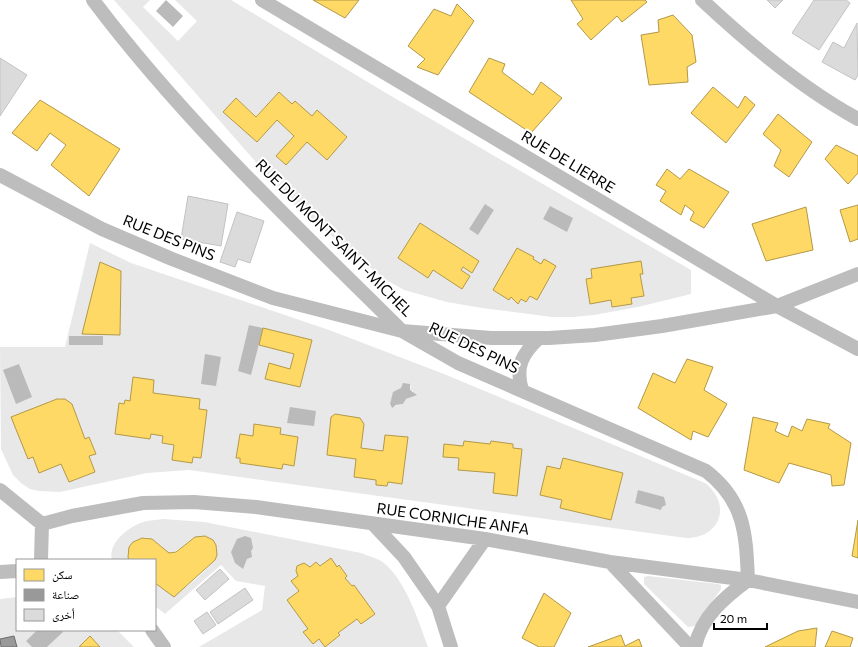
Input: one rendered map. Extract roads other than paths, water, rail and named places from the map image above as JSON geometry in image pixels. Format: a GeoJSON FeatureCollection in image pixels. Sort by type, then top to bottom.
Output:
{"type":"FeatureCollection","features":[{"type":"Feature","properties":{"kind":"street","name":"RUE DU MONT SAINT-MICHEL"},"geometry":{"type":"LineString","coordinates":[[94,0],[205,133],[402,331],[491,338],[539,338],[595,335],[655,327],[777,306],[858,274]]}},
{"type":"Feature","properties":{"kind":"street","name":"RUE DE LIERRE"},"geometry":{"type":"LineString","coordinates":[[262,0],[777,306],[858,349]]}},
{"type":"Feature","properties":{"kind":"street"},"geometry":{"type":"LineString","coordinates":[[702,0],[731,28],[782,68],[838,108],[858,119]]}},
{"type":"Feature","properties":{"kind":"street","name":"RUE DES PINS"},"geometry":{"type":"LineString","coordinates":[[0,176],[102,229],[172,259],[273,298],[402,331],[458,363],[706,471],[719,481],[730,494],[739,512],[744,533],[748,580]]}},
{"type":"Feature","properties":{"kind":"street"},"geometry":{"type":"LineString","coordinates":[[522,390],[519,373],[523,355],[539,338]]}},
{"type":"Feature","properties":{"kind":"street"},"geometry":{"type":"LineString","coordinates":[[0,490],[42,524],[41,559]]}},
{"type":"Feature","properties":{"kind":"street","name":"RUE CORNICHE ANFA"},"geometry":{"type":"LineString","coordinates":[[42,524],[72,516],[143,503],[194,502],[256,507],[485,539],[610,562],[748,580],[858,602]]}},
{"type":"Feature","properties":{"kind":"street"},"geometry":{"type":"LineString","coordinates":[[373,524],[404,557],[438,606],[451,647]]}},
{"type":"Feature","properties":{"kind":"street"},"geometry":{"type":"LineString","coordinates":[[438,606],[485,539]]}},
{"type":"Feature","properties":{"kind":"street"},"geometry":{"type":"LineString","coordinates":[[610,562],[690,647]]}},
{"type":"Feature","properties":{"kind":"street"},"geometry":{"type":"LineString","coordinates":[[0,572],[16,571]]}},
{"type":"Feature","properties":{"kind":"street"},"geometry":{"type":"LineString","coordinates":[[695,647],[698,634],[712,613],[727,595],[748,580]]}},
{"type":"Feature","properties":{"kind":"street"},"geometry":{"type":"LineString","coordinates":[[153,631],[164,647]]}}]}
